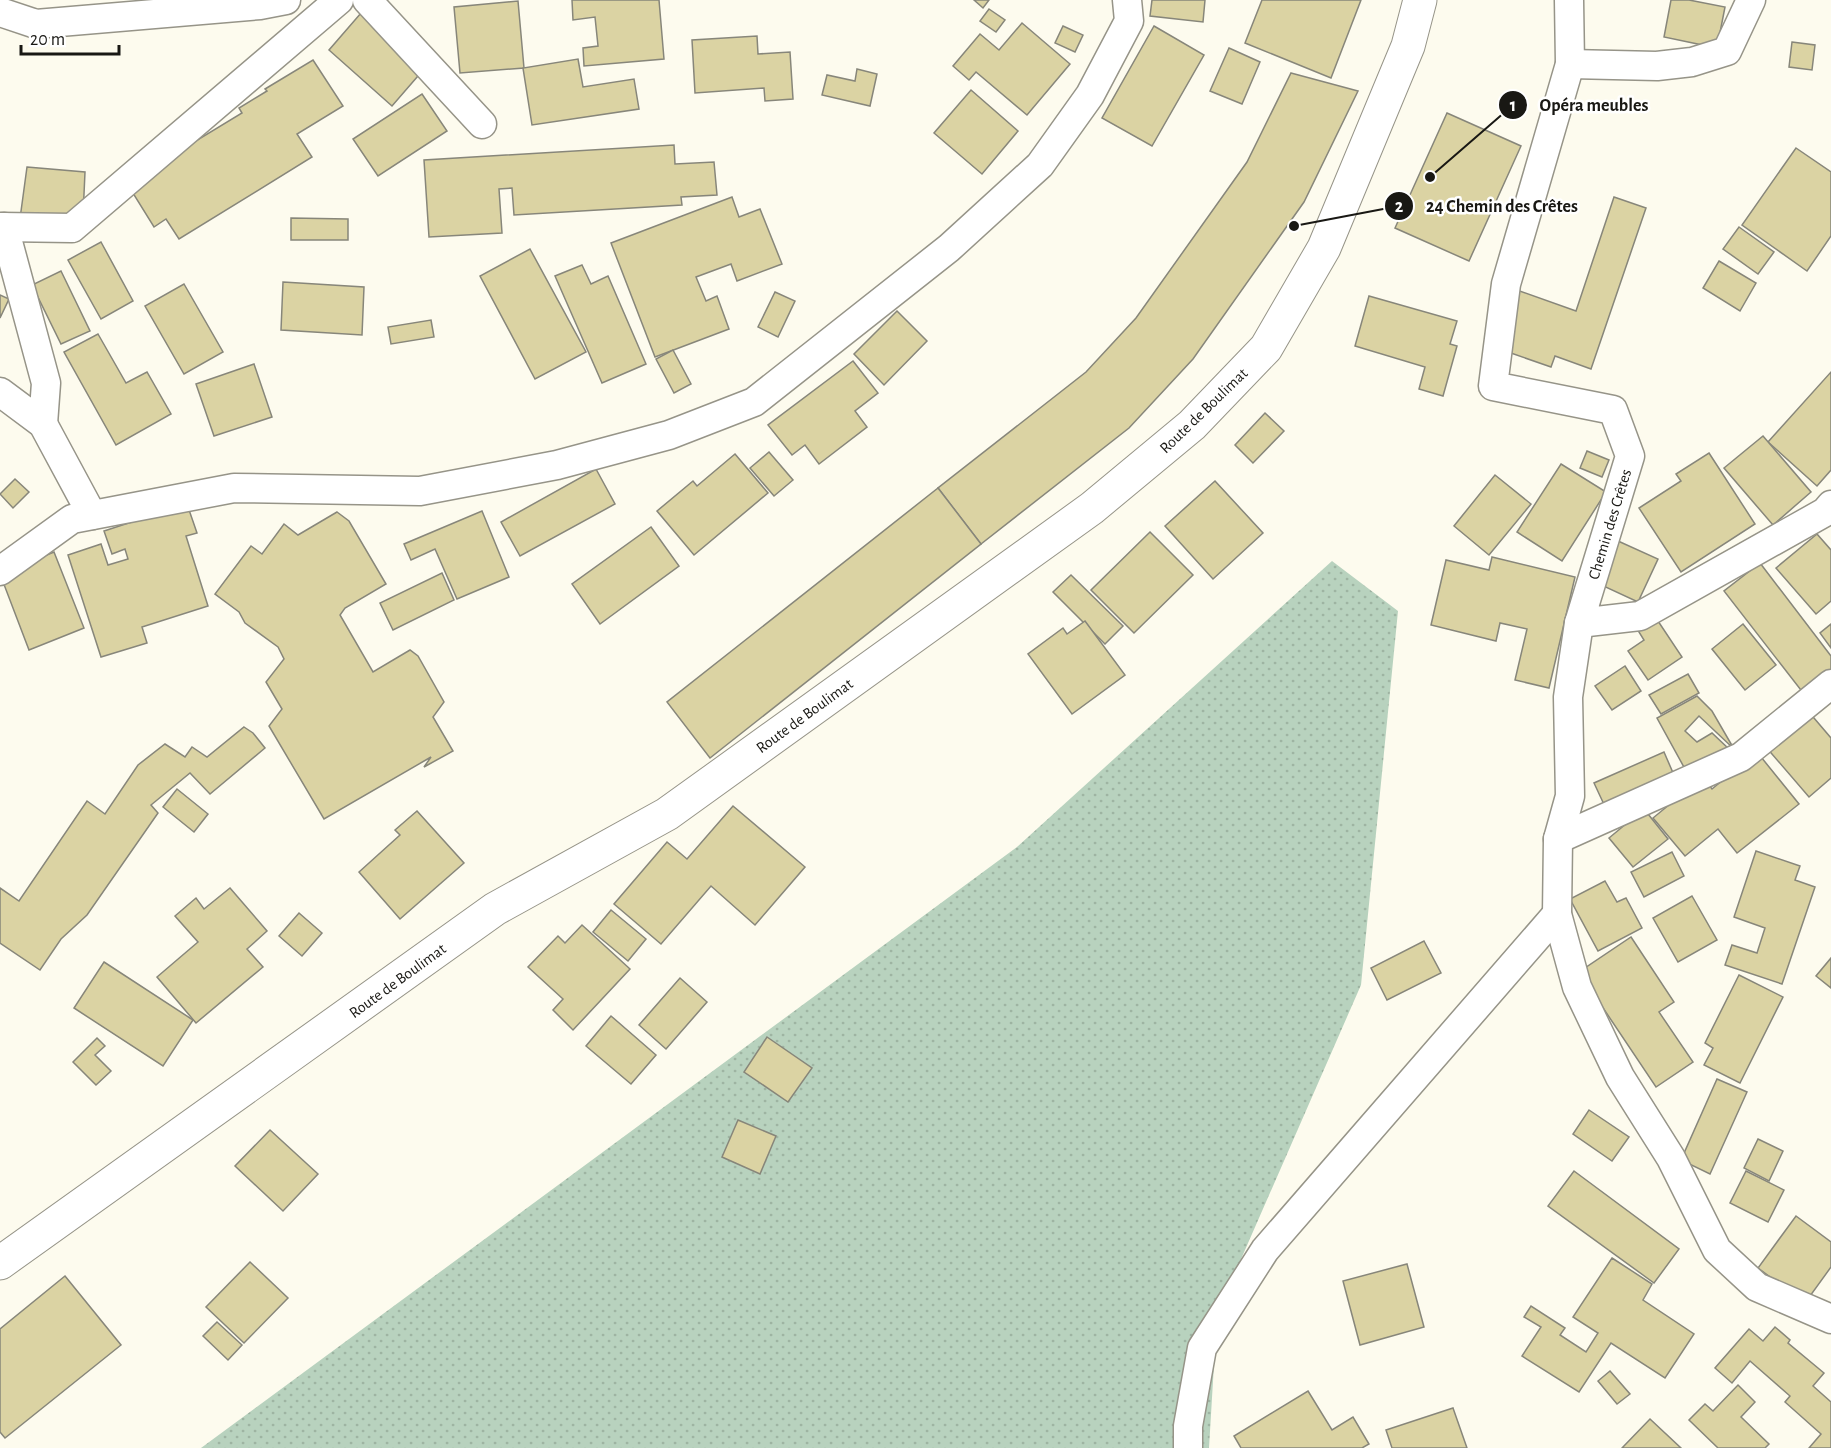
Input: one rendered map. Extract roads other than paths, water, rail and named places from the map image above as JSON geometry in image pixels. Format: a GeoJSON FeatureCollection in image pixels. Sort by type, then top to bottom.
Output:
{"type":"FeatureCollection","features":[{"type":"Feature","properties":{"kind":"main road","name":"Route de Boulimat"},"geometry":{"type":"LineString","coordinates":[[0,1263],[495,909],[667,814],[1092,508],[1192,425],[1266,348],[1324,248],[1408,46],[1420,0]]}},
{"type":"Feature","properties":{"kind":"street"},"geometry":{"type":"LineString","coordinates":[[0,12],[36,24],[260,5],[286,0]]}},
{"type":"Feature","properties":{"kind":"street"},"geometry":{"type":"LineString","coordinates":[[44,424],[46,383],[2,227],[72,228],[339,0]]}},
{"type":"Feature","properties":{"kind":"street"},"geometry":{"type":"LineString","coordinates":[[367,0],[482,124]]}},
{"type":"Feature","properties":{"kind":"street"},"geometry":{"type":"LineString","coordinates":[[0,571],[72,519],[234,488],[420,491],[557,465],[669,435],[754,402],[949,248],[1040,165],[1090,95],[1129,21],[1127,0]]}},
{"type":"Feature","properties":{"kind":"street","name":"Chemin des Crêtes"},"geometry":{"type":"LineString","coordinates":[[1569,0],[1570,64],[1506,284],[1493,386],[1613,410],[1630,456],[1580,623]]}},
{"type":"Feature","properties":{"kind":"street"},"geometry":{"type":"LineString","coordinates":[[1570,64],[1657,66],[1692,62],[1727,51],[1751,0]]}},
{"type":"Feature","properties":{"kind":"street"},"geometry":{"type":"LineString","coordinates":[[0,392],[44,424],[92,515]]}},
{"type":"Feature","properties":{"kind":"street"},"geometry":{"type":"LineString","coordinates":[[1829,513],[1640,616],[1580,623],[1568,697],[1570,796],[1558,838],[1557,914],[1577,987],[1586,1007],[1620,1077],[1671,1158],[1717,1250],[1757,1287],[1831,1320]]}},
{"type":"Feature","properties":{"kind":"street"},"geometry":{"type":"LineString","coordinates":[[1558,838],[1741,758],[1831,684]]}},
{"type":"Feature","properties":{"kind":"street"},"geometry":{"type":"LineString","coordinates":[[1188,1448],[1188,1426],[1202,1348],[1265,1250],[1557,914]]}},
{"type":"Feature","properties":{"kind":"place","name":"Opéra meubles"},"geometry":{"type":"Point","coordinates":[1430,177]}},
{"type":"Feature","properties":{"kind":"place","name":"24 Chemin des Crêtes"},"geometry":{"type":"Point","coordinates":[1294,226]}}]}
